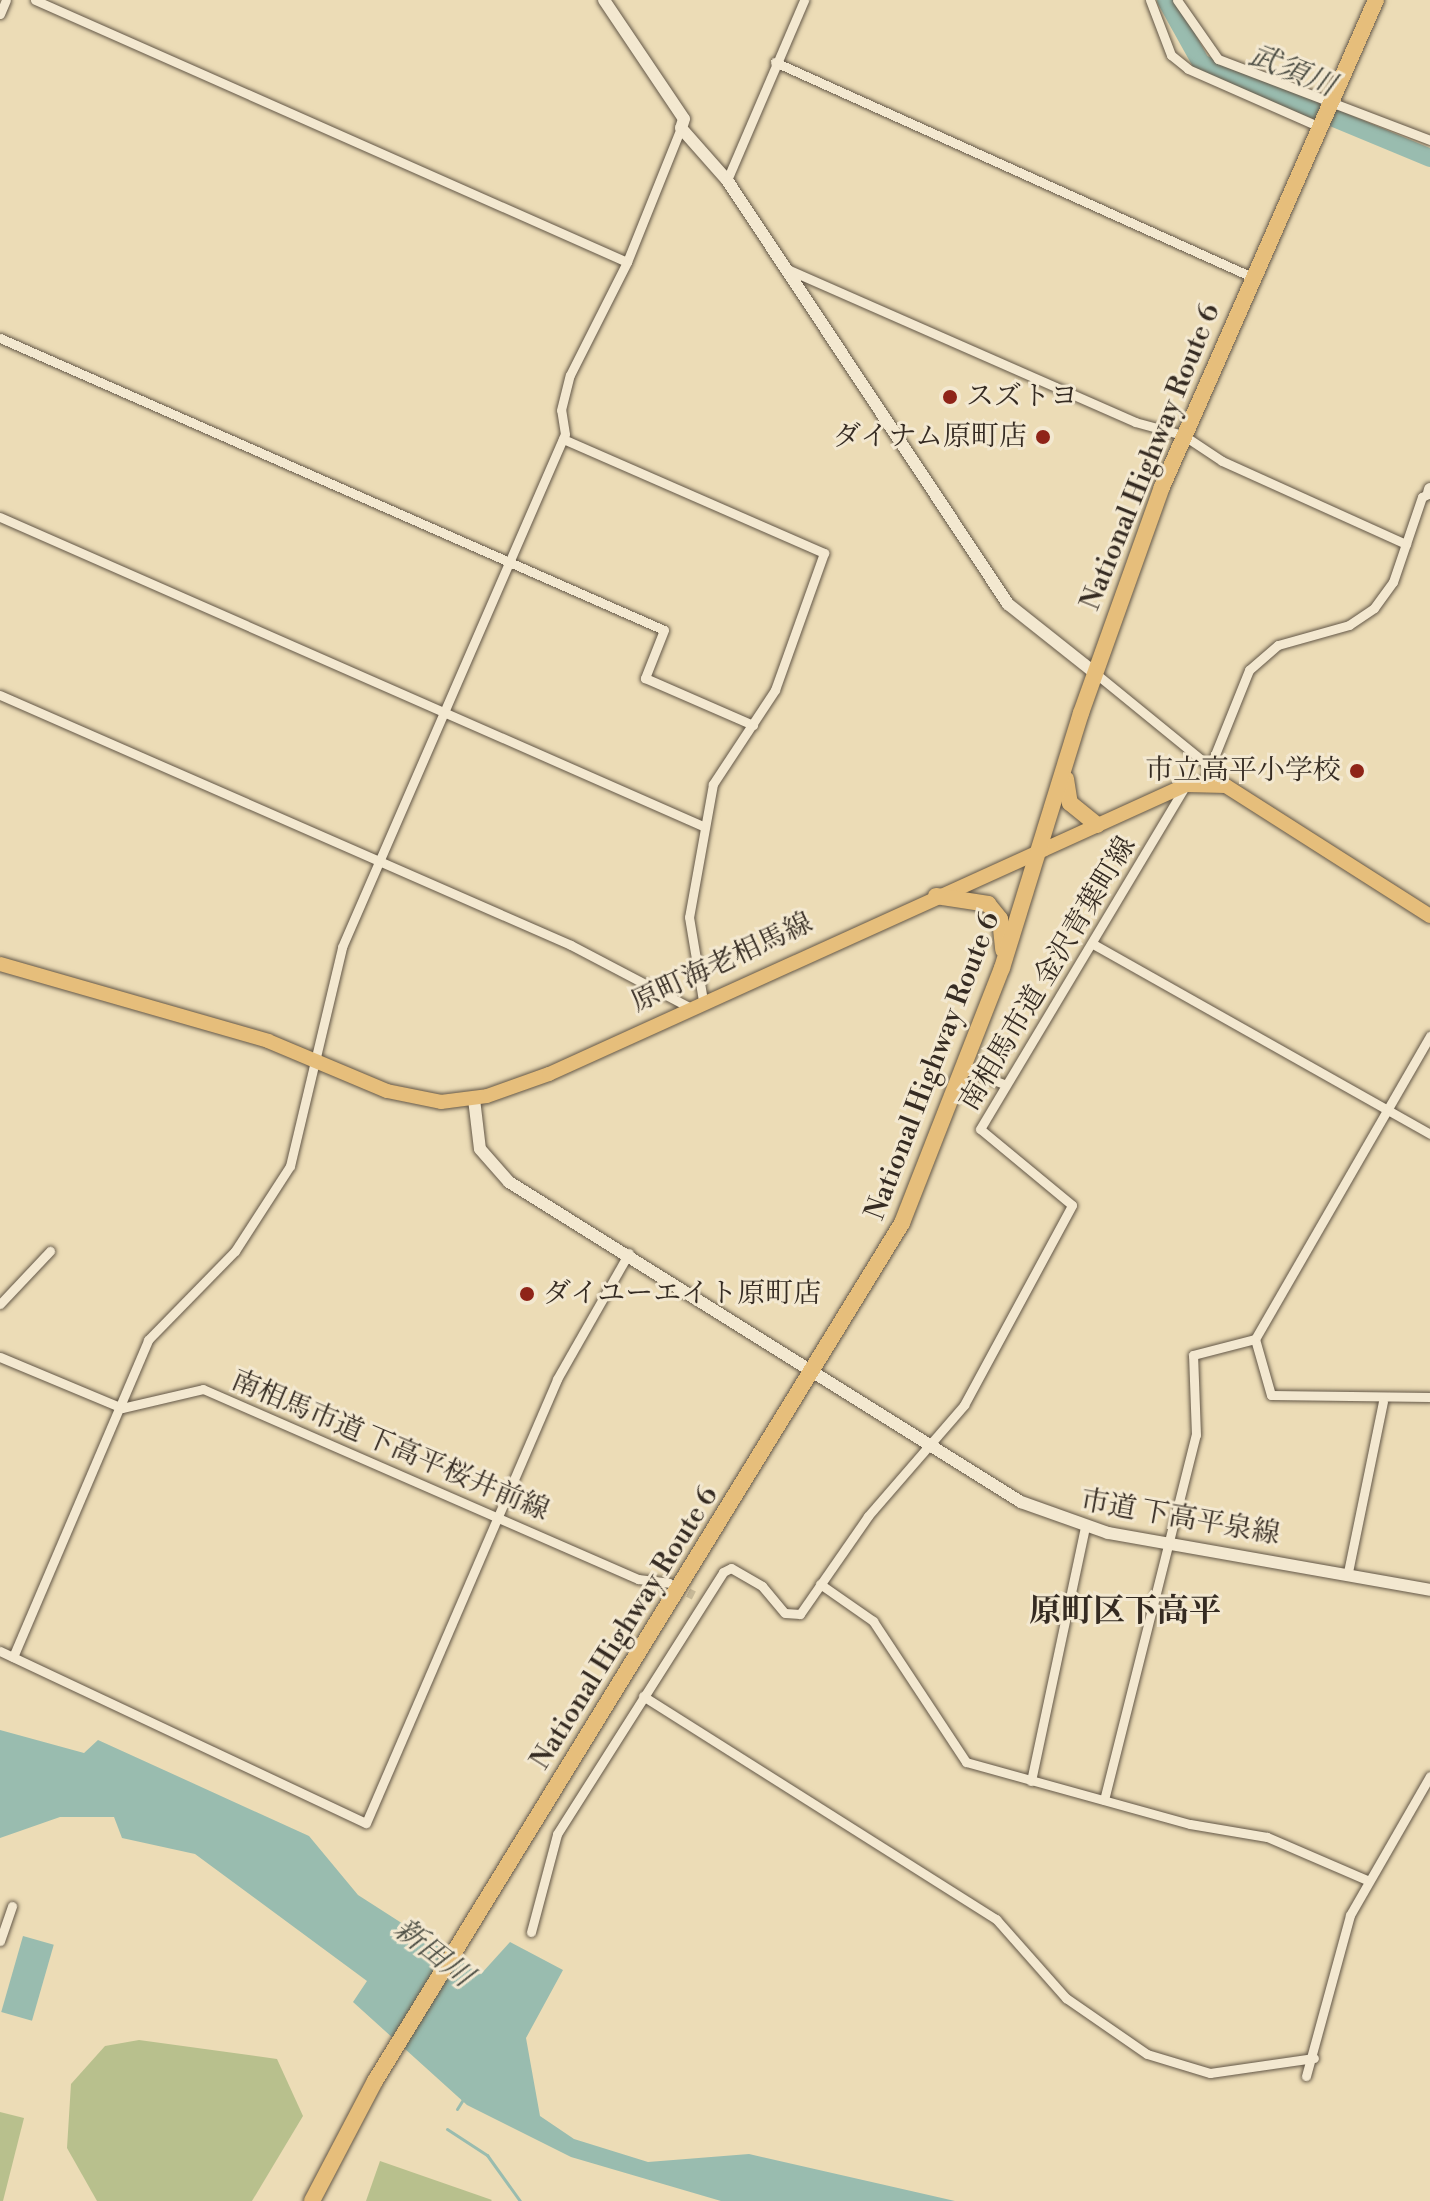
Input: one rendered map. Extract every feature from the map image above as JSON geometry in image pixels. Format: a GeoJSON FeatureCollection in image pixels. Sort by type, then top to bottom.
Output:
{"type":"FeatureCollection","features":[{"type":"Feature","properties":{"kind":"highway","name":"National Highway Route 6"},"geometry":{"type":"LineString","coordinates":[[312,2201],[385,2065],[815,1373],[902,1223],[966,1070],[1068,765],[1095,673],[1183,435],[1376,0]]}},
{"type":"Feature","properties":{"kind":"highway"},"geometry":{"type":"LineString","coordinates":[[1068,765],[1070,803],[1097,825]]}},
{"type":"Feature","properties":{"kind":"highway"},"geometry":{"type":"LineString","coordinates":[[936,896],[968,897],[995,911],[1003,928],[1002,968]]}},
{"type":"Feature","properties":{"kind":"main road","name":"原町海老相馬線"},"geometry":{"type":"LineString","coordinates":[[0,964],[312,1057],[407,1096],[474,1099],[549,1074],[936,896],[1038,856],[1097,825],[1186,785],[1204,782],[1242,795],[1430,916]]}},
{"type":"Feature","properties":{"kind":"street"},"geometry":{"type":"LineString","coordinates":[[0,14],[6,0]]}},
{"type":"Feature","properties":{"kind":"street"},"geometry":{"type":"LineString","coordinates":[[35,0],[627,262]]}},
{"type":"Feature","properties":{"kind":"street"},"geometry":{"type":"LineString","coordinates":[[13,1657],[153,1332],[235,1251],[290,1166],[312,1057],[342,947],[563,439],[561,410],[570,375],[627,262],[681,128],[684,119],[604,0]]}},
{"type":"Feature","properties":{"kind":"street"},"geometry":{"type":"LineString","coordinates":[[727,180],[804,0]]}},
{"type":"Feature","properties":{"kind":"street"},"geometry":{"type":"LineString","coordinates":[[1150,0],[1171,55],[1188,69],[1323,115],[1346,104],[1430,140]]}},
{"type":"Feature","properties":{"kind":"street"},"geometry":{"type":"LineString","coordinates":[[1177,0],[1218,59],[1323,115]]}},
{"type":"Feature","properties":{"kind":"street"},"geometry":{"type":"LineString","coordinates":[[775,62],[1252,277]]}},
{"type":"Feature","properties":{"kind":"street"},"geometry":{"type":"LineString","coordinates":[[681,128],[727,180],[1008,604],[1208,765]]}},
{"type":"Feature","properties":{"kind":"street"},"geometry":{"type":"LineString","coordinates":[[787,269],[1135,422],[1183,435],[1222,461],[1406,544]]}},
{"type":"Feature","properties":{"kind":"street"},"geometry":{"type":"LineString","coordinates":[[0,338],[664,630],[645,678],[753,725]]}},
{"type":"Feature","properties":{"kind":"street"},"geometry":{"type":"LineString","coordinates":[[563,439],[824,553],[775,690],[713,784],[689,917],[696,1004]]}},
{"type":"Feature","properties":{"kind":"street"},"geometry":{"type":"LineString","coordinates":[[1204,782],[1243,680],[1261,657],[1363,617],[1393,582],[1406,544],[1430,492]]}},
{"type":"Feature","properties":{"kind":"street"},"geometry":{"type":"LineString","coordinates":[[0,517],[703,826]]}},
{"type":"Feature","properties":{"kind":"street"},"geometry":{"type":"LineString","coordinates":[[0,695],[696,1004]]}},
{"type":"Feature","properties":{"kind":"street","name":"南相馬市道 金沢青葉町線"},"geometry":{"type":"LineString","coordinates":[[531,1932],[557,1834],[643,1696],[699,1598],[731,1568],[794,1617],[964,1405],[1072,1205],[980,1129],[1004,1084],[1093,944],[1186,785]]}},
{"type":"Feature","properties":{"kind":"street"},"geometry":{"type":"LineString","coordinates":[[1093,944],[1430,1134]]}},
{"type":"Feature","properties":{"kind":"street"},"geometry":{"type":"LineString","coordinates":[[1104,1800],[1196,1435],[1193,1355],[1255,1339],[1430,1036]]}},
{"type":"Feature","properties":{"kind":"street"},"geometry":{"type":"LineString","coordinates":[[966,1070],[1004,1084]]}},
{"type":"Feature","properties":{"kind":"street","name":"市道 下高平泉線"},"geometry":{"type":"LineString","coordinates":[[474,1099],[480,1149],[492,1169],[1021,1502],[1085,1527],[1348,1572],[1430,1590]]}},
{"type":"Feature","properties":{"kind":"street"},"geometry":{"type":"LineString","coordinates":[[0,1304],[50,1251]]}},
{"type":"Feature","properties":{"kind":"street"},"geometry":{"type":"LineString","coordinates":[[0,1651],[366,1823],[501,1519],[557,1379],[629,1253]]}},
{"type":"Feature","properties":{"kind":"street"},"geometry":{"type":"LineString","coordinates":[[1255,1339],[1271,1395],[1383,1402],[1430,1397]]}},
{"type":"Feature","properties":{"kind":"street"},"geometry":{"type":"LineString","coordinates":[[0,1357],[122,1408]]}},
{"type":"Feature","properties":{"kind":"street","name":"南相馬市道 下高平桜井前線"},"geometry":{"type":"LineString","coordinates":[[122,1408],[203,1389],[650,1584],[669,1583]]}},
{"type":"Feature","properties":{"kind":"street"},"geometry":{"type":"LineString","coordinates":[[1348,1572],[1383,1402]]}},
{"type":"Feature","properties":{"kind":"street"},"geometry":{"type":"LineString","coordinates":[[1031,1781],[1085,1527]]}},
{"type":"Feature","properties":{"kind":"street"},"geometry":{"type":"LineString","coordinates":[[820,1584],[873,1621],[963,1759],[1104,1800],[1267,1837],[1367,1880]]}},
{"type":"Feature","properties":{"kind":"street"},"geometry":{"type":"LineString","coordinates":[[643,1696],[996,1919],[1066,1998],[1147,2054],[1210,2073],[1314,2058]]}},
{"type":"Feature","properties":{"kind":"street"},"geometry":{"type":"LineString","coordinates":[[1306,2076],[1314,2058],[1346,1928],[1367,1880],[1430,1776]]}},
{"type":"Feature","properties":{"kind":"street"},"geometry":{"type":"LineString","coordinates":[[0,1941],[12,1906]]}},
{"type":"Feature","properties":{"kind":"green space"},"geometry":{"type":"Polygon","coordinates":[[[139,2040],[277,2059],[303,2116],[252,2201],[97,2201],[67,2148],[71,2084],[105,2046],[139,2040]]]}},
{"type":"Feature","properties":{"kind":"green space"},"geometry":{"type":"Polygon","coordinates":[[[0,2112],[24,2118],[3,2201],[0,2201],[0,2112]]]}},
{"type":"Feature","properties":{"kind":"green space"},"geometry":{"type":"Polygon","coordinates":[[[380,2161],[492,2200],[366,2201],[380,2161]]]}},
{"type":"Feature","properties":{"kind":"water","name":"新田川"},"geometry":{"type":"Polygon","coordinates":[[[0,1730],[84,1753],[98,1740],[309,1836],[358,1895],[481,1974],[510,1942],[563,1970],[526,2038],[540,2116],[574,2139],[648,2162],[749,2154],[955,2201],[721,2201],[571,2157],[467,2105],[353,2002],[367,1981],[195,1854],[122,1838],[114,1817],[60,1817],[0,1838],[0,1730]]]}},
{"type":"Feature","properties":{"kind":"water"},"geometry":{"type":"Polygon","coordinates":[[[23,1936],[54,1945],[32,2021],[1,2012],[23,1936]]]}},
{"type":"Feature","properties":{"kind":"waterway","name":"武須川"},"geometry":{"type":"LineString","coordinates":[[1166,0],[1201,63],[1430,158]]}},
{"type":"Feature","properties":{"kind":"waterway"},"geometry":{"type":"LineString","coordinates":[[457,2109],[464,2098]]}},
{"type":"Feature","properties":{"kind":"waterway"},"geometry":{"type":"LineString","coordinates":[[447,2129],[487,2155],[520,2201]]}},
{"type":"Feature","properties":{"kind":"tunnel"},"geometry":{"type":"LineString","coordinates":[[676,1586],[694,1595]]}},
{"type":"Feature","properties":{"kind":"place","name":"スズトヨ"},"geometry":{"type":"Point","coordinates":[950,397]}},
{"type":"Feature","properties":{"kind":"place","name":"ダイナム原町店"},"geometry":{"type":"Point","coordinates":[1043,437]}},
{"type":"Feature","properties":{"kind":"place","name":"市立高平小学校"},"geometry":{"type":"Point","coordinates":[1357,771]}},
{"type":"Feature","properties":{"kind":"place","name":"ダイユーエイト原町店"},"geometry":{"type":"Point","coordinates":[527,1294]}},
{"type":"Feature","properties":{"kind":"district","name":"原町区下高平"},"geometry":{"type":"Point","coordinates":[1125,1611]}}]}
